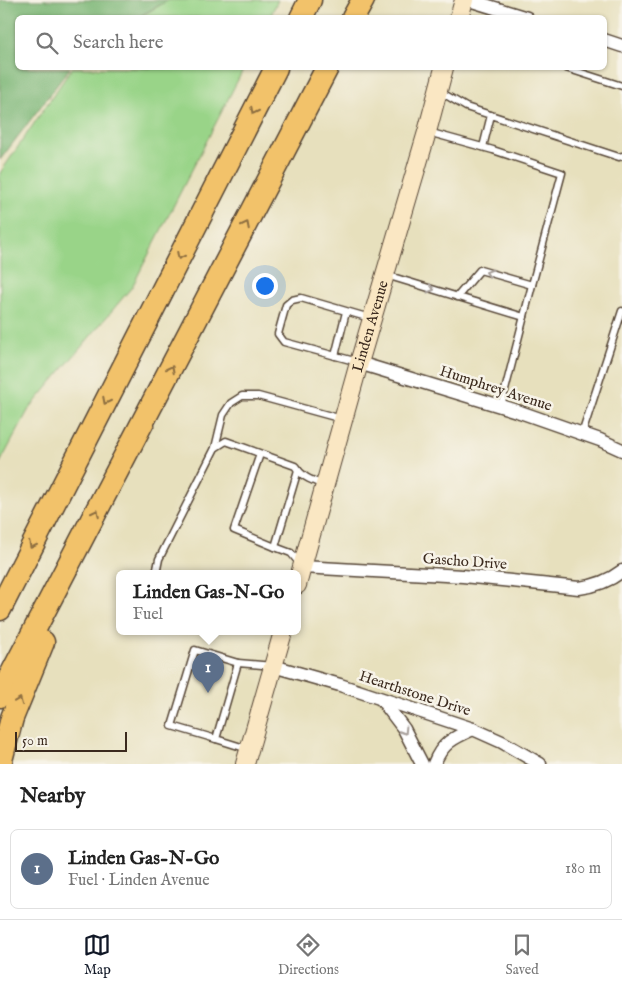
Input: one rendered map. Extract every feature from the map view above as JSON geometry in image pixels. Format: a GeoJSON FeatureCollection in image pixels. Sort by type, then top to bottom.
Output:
{"type":"FeatureCollection","features":[{"type":"Feature","properties":{"kind":"highway"},"geometry":{"type":"LineString","coordinates":[[302,15],[310,0]]}},
{"type":"Feature","properties":{"kind":"highway"},"geometry":{"type":"LineString","coordinates":[[355,15],[363,0]]}},
{"type":"Feature","properties":{"kind":"highway"},"geometry":{"type":"LineString","coordinates":[[0,609],[275,70]]}},
{"type":"Feature","properties":{"kind":"highway"},"geometry":{"type":"LineString","coordinates":[[0,696],[326,70]]}},
{"type":"Feature","properties":{"kind":"highway"},"geometry":{"type":"LineString","coordinates":[[0,764],[12,718],[84,536]]}},
{"type":"Feature","properties":{"kind":"main road"},"geometry":{"type":"LineString","coordinates":[[460,15],[464,0]]}},
{"type":"Feature","properties":{"kind":"main road","name":"Linden Avenue"},"geometry":{"type":"LineString","coordinates":[[301,571],[443,70]]}},
{"type":"Feature","properties":{"kind":"main road"},"geometry":{"type":"LineString","coordinates":[[247,757],[282,635]]}},
{"type":"Feature","properties":{"kind":"street"},"geometry":{"type":"LineString","coordinates":[[468,0],[517,15]]}},
{"type":"Feature","properties":{"kind":"street"},"geometry":{"type":"LineString","coordinates":[[607,41],[622,46]]}},
{"type":"Feature","properties":{"kind":"street","name":"Humphrey Avenue"},"geometry":{"type":"LineString","coordinates":[[359,363],[501,406],[600,440],[622,450]]}},
{"type":"Feature","properties":{"kind":"street","name":"Gascho Drive"},"geometry":{"type":"LineString","coordinates":[[302,567],[463,576],[579,588],[593,586],[610,580],[622,571]]}},
{"type":"Feature","properties":{"kind":"street","name":"Hearthstone Drive"},"geometry":{"type":"LineString","coordinates":[[274,666],[473,729],[502,742],[540,764]]}},
{"type":"Feature","properties":{"kind":"street"},"geometry":{"type":"LineString","coordinates":[[382,700],[404,729],[422,764]]}},
{"type":"Feature","properties":{"kind":"street"},"geometry":{"type":"LineString","coordinates":[[434,764],[436,758],[448,742],[473,729]]}},
{"type":"Feature","properties":{"kind":"lane"},"geometry":{"type":"LineString","coordinates":[[572,70],[622,86]]}},
{"type":"Feature","properties":{"kind":"lane"},"geometry":{"type":"LineString","coordinates":[[438,90],[466,107],[619,157],[622,156]]}},
{"type":"Feature","properties":{"kind":"lane"},"geometry":{"type":"LineString","coordinates":[[483,147],[492,115]]}},
{"type":"Feature","properties":{"kind":"lane"},"geometry":{"type":"LineString","coordinates":[[427,132],[483,147],[562,173],[501,406]]}},
{"type":"Feature","properties":{"kind":"lane"},"geometry":{"type":"LineString","coordinates":[[457,296],[480,270],[532,285]]}},
{"type":"Feature","properties":{"kind":"lane"},"geometry":{"type":"LineString","coordinates":[[385,275],[524,317]]}},
{"type":"Feature","properties":{"kind":"lane"},"geometry":{"type":"LineString","coordinates":[[359,363],[284,342],[278,334],[286,305],[292,300],[301,298],[372,319]]}},
{"type":"Feature","properties":{"kind":"lane"},"geometry":{"type":"LineString","coordinates":[[582,434],[622,311]]}},
{"type":"Feature","properties":{"kind":"lane"},"geometry":{"type":"LineString","coordinates":[[335,356],[346,312]]}},
{"type":"Feature","properties":{"kind":"lane"},"geometry":{"type":"LineString","coordinates":[[157,570],[159,559],[216,448],[223,416],[231,403],[242,396],[258,396],[343,419]]}},
{"type":"Feature","properties":{"kind":"lane"},"geometry":{"type":"LineString","coordinates":[[216,448],[226,442],[295,466],[301,474],[325,485]]}},
{"type":"Feature","properties":{"kind":"lane"},"geometry":{"type":"LineString","coordinates":[[260,454],[234,530],[291,553],[302,567]]}},
{"type":"Feature","properties":{"kind":"lane"},"geometry":{"type":"LineString","coordinates":[[275,547],[298,470]]}},
{"type":"Feature","properties":{"kind":"lane"},"geometry":{"type":"LineString","coordinates":[[247,757],[216,739],[172,726],[196,650],[238,663],[274,666]]}},
{"type":"Feature","properties":{"kind":"lane"},"geometry":{"type":"LineString","coordinates":[[216,739],[238,663]]}},
{"type":"Feature","properties":{"kind":"green space"},"geometry":{"type":"Polygon","coordinates":[[[0,0],[169,0],[142,15],[15,15],[15,70],[68,70],[0,160],[0,0]]]}},
{"type":"Feature","properties":{"kind":"green space"},"geometry":{"type":"Polygon","coordinates":[[[169,0],[278,0],[271,15],[143,15],[169,0]]]}},
{"type":"Feature","properties":{"kind":"green space"},"geometry":{"type":"Polygon","coordinates":[[[71,70],[243,70],[132,287],[29,409],[0,463],[0,173],[71,70]]]}},
{"type":"Feature","properties":{"kind":"place","name":"Linden Gas-N-Go"},"geometry":{"type":"Point","coordinates":[208,693]}}]}
